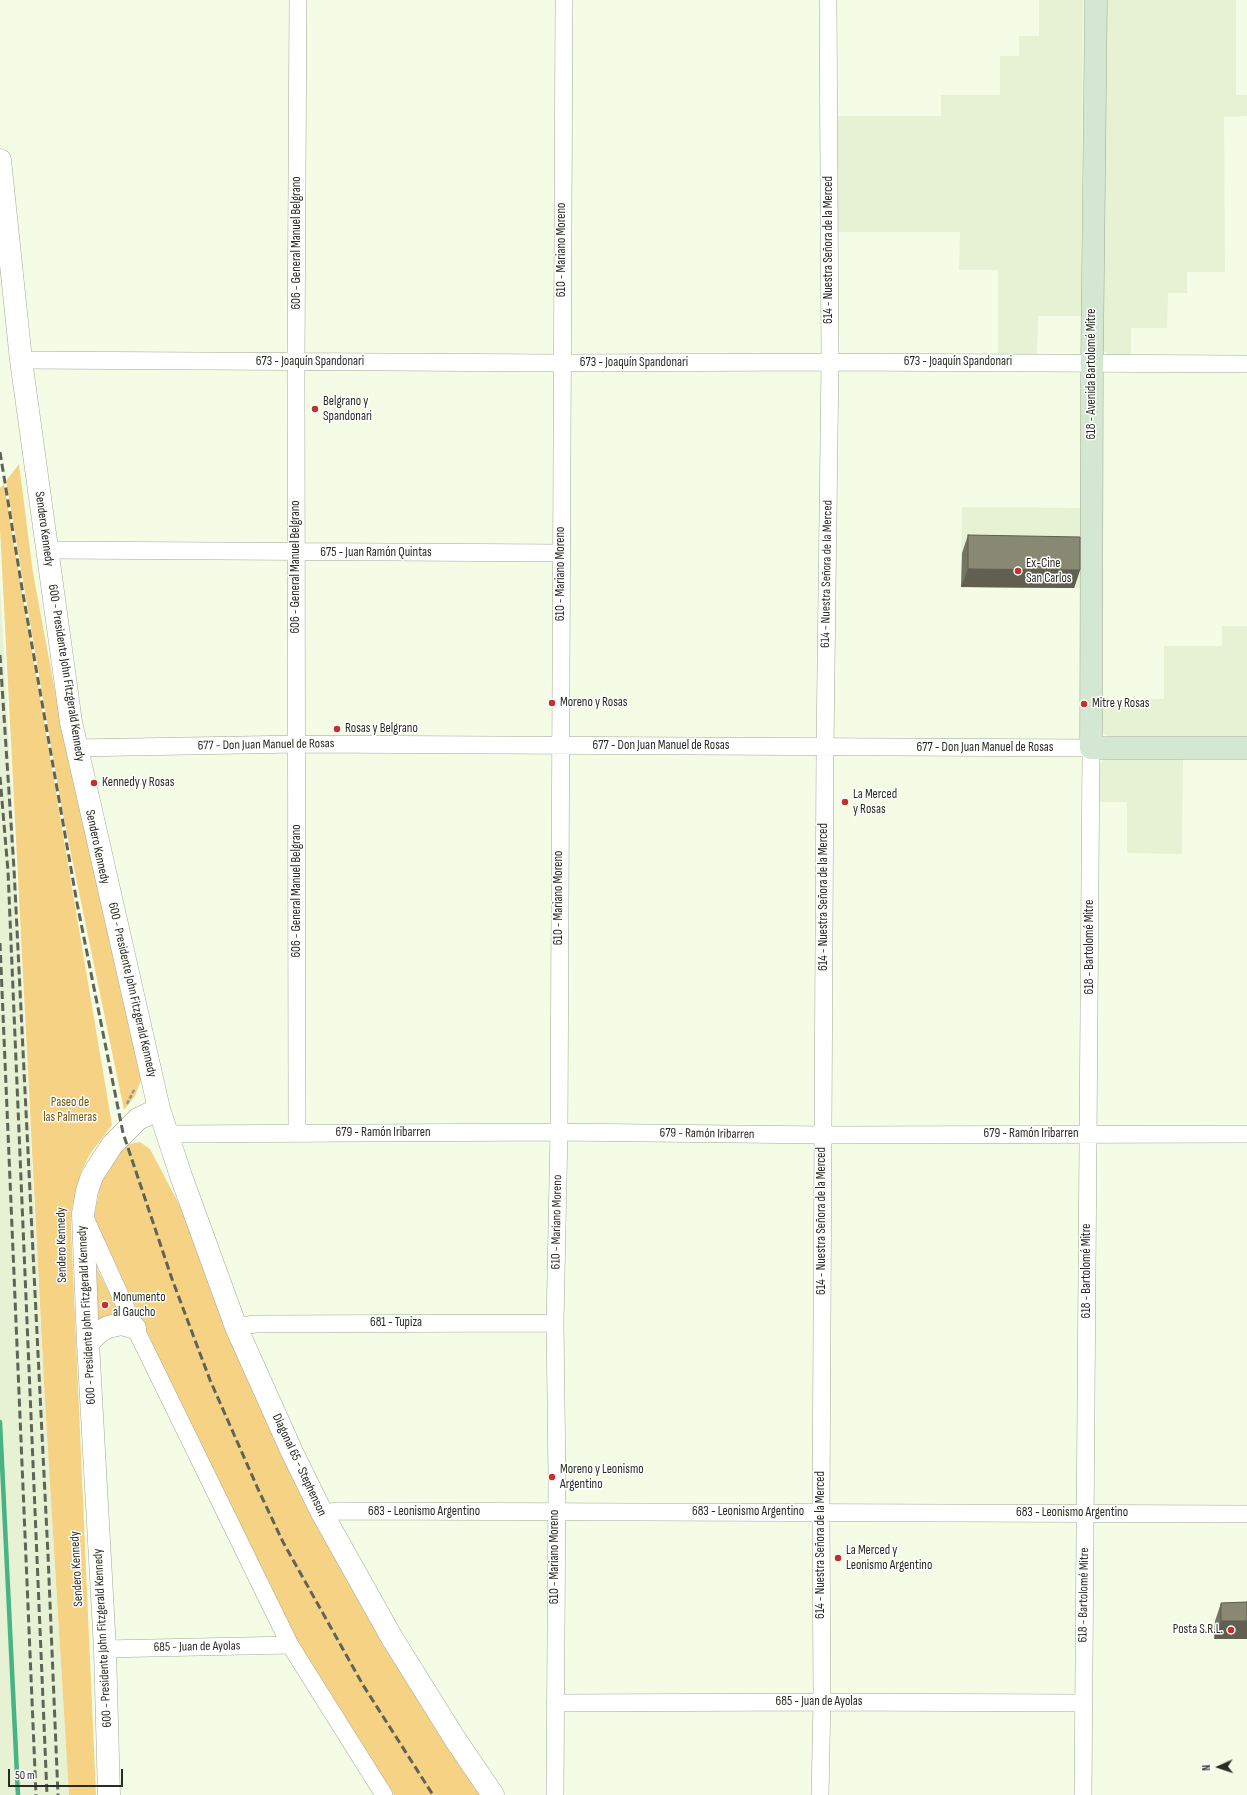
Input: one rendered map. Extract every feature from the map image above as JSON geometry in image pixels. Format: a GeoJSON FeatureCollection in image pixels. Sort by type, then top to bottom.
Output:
{"type":"FeatureCollection","features":[{"type":"Feature","properties":{"kind":"main road","name":"618 - Avenida Bartolomé Mitre"},"geometry":{"type":"LineString","coordinates":[[1091,748],[1092,362],[1096,0]]}},
{"type":"Feature","properties":{"kind":"main road","name":"677 - Don Juan Manuel de Rosas"},"geometry":{"type":"LineString","coordinates":[[1091,748],[1247,748]]}},
{"type":"Feature","properties":{"kind":"street","name":"606 - General Manuel Belgrano"},"geometry":{"type":"LineString","coordinates":[[297,1133],[298,744],[296,362],[298,0]]}},
{"type":"Feature","properties":{"kind":"street","name":"610 - Mariano Moreno"},"geometry":{"type":"LineString","coordinates":[[555,1795],[555,1512],[557,1478],[556,1323],[559,1132],[564,0]]}},
{"type":"Feature","properties":{"kind":"street","name":"614 - Nuestra Señora de la Merced"},"geometry":{"type":"LineString","coordinates":[[820,1795],[822,1702],[821,1512],[825,747],[830,362],[828,0]]}},
{"type":"Feature","properties":{"kind":"street","name":"600 - Presidente John Fitzgerald Kennedy"},"geometry":{"type":"LineString","coordinates":[[0,160],[21,360],[76,748],[159,1109],[138,1119],[112,1145],[92,1176],[87,1191],[83,1214],[88,1343],[105,1649],[109,1795]]}},
{"type":"Feature","properties":{"kind":"street","name":"673 - Joaquín Spandonari"},"geometry":{"type":"LineString","coordinates":[[21,360],[562,363],[1092,362],[1247,364]]}},
{"type":"Feature","properties":{"kind":"street","name":"675 - Juan Ramón Quintas"},"geometry":{"type":"LineString","coordinates":[[48,550],[561,553]]}},
{"type":"Feature","properties":{"kind":"street","name":"677 - Don Juan Manuel de Rosas"},"geometry":{"type":"LineString","coordinates":[[76,748],[298,744],[1091,748]]}},
{"type":"Feature","properties":{"kind":"street","name":"618 - Bartolomé Mitre"},"geometry":{"type":"LineString","coordinates":[[1083,1795],[1082,1704],[1085,1513],[1091,748]]}},
{"type":"Feature","properties":{"kind":"street","name":"Diagonal 65 - Stephenson"},"geometry":{"type":"LineString","coordinates":[[159,1109],[186,1190],[236,1327],[292,1452],[322,1513],[392,1638],[455,1740],[493,1795]]}},
{"type":"Feature","properties":{"kind":"street","name":"679 - Ramón Iribarren"},"geometry":{"type":"LineString","coordinates":[[167,1134],[559,1132],[823,1135],[1247,1134]]}},
{"type":"Feature","properties":{"kind":"street"},"geometry":{"type":"LineString","coordinates":[[83,1214],[135,1328],[290,1645],[384,1795]]}},
{"type":"Feature","properties":{"kind":"street","name":"681 - Tupiza"},"geometry":{"type":"LineString","coordinates":[[236,1327],[255,1324],[556,1323]]}},
{"type":"Feature","properties":{"kind":"street"},"geometry":{"type":"LineString","coordinates":[[88,1343],[99,1332],[108,1327],[121,1324],[135,1328]]}},
{"type":"Feature","properties":{"kind":"street","name":"683 - Leonismo Argentino"},"geometry":{"type":"LineString","coordinates":[[322,1513],[339,1511],[1247,1514]]}},
{"type":"Feature","properties":{"kind":"street","name":"685 - Juan de Ayolas"},"geometry":{"type":"LineString","coordinates":[[105,1649],[290,1645]]}},
{"type":"Feature","properties":{"kind":"street","name":"685 - Juan de Ayolas"},"geometry":{"type":"LineString","coordinates":[[555,1702],[1082,1704]]}},
{"type":"Feature","properties":{"kind":"path"},"geometry":{"type":"LineString","coordinates":[[126,1106],[135,1089],[135,1084]]}},
{"type":"Feature","properties":{"kind":"shaded area"},"geometry":{"type":"Polygon","coordinates":[[[1039,0],[1083,0],[1081,316],[1038,316],[1037,356],[998,357],[998,270],[959,270],[960,232],[838,232],[838,116],[941,116],[941,95],[1000,95],[1000,56],[1019,56],[1019,36],[1039,36],[1039,0]]]}},
{"type":"Feature","properties":{"kind":"shaded area"},"geometry":{"type":"Polygon","coordinates":[[[1104,0],[1236,0],[1236,95],[1247,95],[1247,116],[1224,117],[1225,272],[1187,272],[1187,293],[1168,293],[1167,328],[1131,328],[1131,356],[1111,356],[1104,351],[1102,346],[1104,0]]]}},
{"type":"Feature","properties":{"kind":"shaded area"},"geometry":{"type":"Polygon","coordinates":[[[962,507],[1082,508],[1081,588],[961,587],[962,507]]]}},
{"type":"Feature","properties":{"kind":"shaded area"},"geometry":{"type":"Polygon","coordinates":[[[0,583],[45,1402],[69,1795],[0,1795],[0,583]]]}},
{"type":"Feature","properties":{"kind":"shaded area"},"geometry":{"type":"Polygon","coordinates":[[[1222,626],[1247,626],[1247,738],[1112,738],[1103,733],[1100,727],[1100,706],[1138,706],[1138,699],[1164,699],[1164,646],[1222,646],[1222,626]]]}},
{"type":"Feature","properties":{"kind":"shaded area"},"geometry":{"type":"Polygon","coordinates":[[[1108,758],[1183,759],[1182,854],[1127,853],[1127,802],[1099,802],[1098,766],[1103,760],[1108,758]]]}},
{"type":"Feature","properties":{"kind":"green space","name":"Paseo de las Palmeras"},"geometry":{"type":"Polygon","coordinates":[[[19,464],[33,573],[66,750],[141,1080],[135,1096],[124,1110],[62,810],[6,481],[19,464]]]}},
{"type":"Feature","properties":{"kind":"green space","name":"Paseo de las Palmeras"},"geometry":{"type":"Polygon","coordinates":[[[4,484],[112,1125],[90,1154],[81,1172],[72,1208],[71,1228],[96,1795],[69,1795],[45,1402],[0,529],[0,488],[4,484]]]}},
{"type":"Feature","properties":{"kind":"green space"},"geometry":{"type":"Polygon","coordinates":[[[140,1142],[150,1149],[180,1206],[228,1327],[481,1795],[394,1795],[300,1646],[185,1414],[94,1217],[100,1187],[107,1167],[118,1150],[130,1144],[140,1142]]]}},
{"type":"Feature","properties":{"kind":"green space"},"geometry":{"type":"Polygon","coordinates":[[[95,1264],[120,1315],[97,1322],[95,1264]]]}},
{"type":"Feature","properties":{"kind":"building"},"geometry":{"type":"Polygon","coordinates":[[[968,535],[1080,537],[1080,570],[968,569],[968,535]]]}},
{"type":"Feature","properties":{"kind":"building"},"geometry":{"type":"Polygon","coordinates":[[[1247,1602],[1247,1621],[1221,1621],[1221,1603],[1247,1602]]]}},
{"type":"Feature","properties":{"kind":"waterway"},"geometry":{"type":"LineString","coordinates":[[0,1422],[18,1795]]}},
{"type":"Feature","properties":{"kind":"railway"},"geometry":{"type":"LineString","coordinates":[[0,452],[22,588],[77,903],[123,1133],[172,1279],[210,1380],[258,1489],[283,1542],[363,1685],[433,1795]]}},
{"type":"Feature","properties":{"kind":"railway"},"geometry":{"type":"LineString","coordinates":[[0,655],[14,869],[48,1555],[58,1795]]}},
{"type":"Feature","properties":{"kind":"railway"},"geometry":{"type":"LineString","coordinates":[[0,777],[8,871],[47,1795]]}},
{"type":"Feature","properties":{"kind":"railway"},"geometry":{"type":"LineString","coordinates":[[0,943],[36,1795]]}},
{"type":"Feature","properties":{"kind":"place","name":"Belgrano y Spandonari"},"geometry":{"type":"Point","coordinates":[315,409]}},
{"type":"Feature","properties":{"kind":"place","name":"Ex-Cine San Carlos"},"geometry":{"type":"Point","coordinates":[1018,571]}},
{"type":"Feature","properties":{"kind":"place","name":"Moreno y Rosas"},"geometry":{"type":"Point","coordinates":[552,703]}},
{"type":"Feature","properties":{"kind":"place","name":"Mitre y Rosas"},"geometry":{"type":"Point","coordinates":[1084,704]}},
{"type":"Feature","properties":{"kind":"place","name":"Rosas y Belgrano"},"geometry":{"type":"Point","coordinates":[337,729]}},
{"type":"Feature","properties":{"kind":"place","name":"Kennedy y Rosas"},"geometry":{"type":"Point","coordinates":[94,783]}},
{"type":"Feature","properties":{"kind":"place","name":"La Merced y Rosas"},"geometry":{"type":"Point","coordinates":[845,802]}},
{"type":"Feature","properties":{"kind":"place","name":"Monumento al Gaucho"},"geometry":{"type":"Point","coordinates":[105,1305]}},
{"type":"Feature","properties":{"kind":"place","name":"Moreno y Leonismo Argentino"},"geometry":{"type":"Point","coordinates":[552,1477]}},
{"type":"Feature","properties":{"kind":"place","name":"La Merced y Leonismo Argentino"},"geometry":{"type":"Point","coordinates":[838,1558]}},
{"type":"Feature","properties":{"kind":"place","name":"Posta S.R.L."},"geometry":{"type":"Point","coordinates":[1231,1630]}}]}
